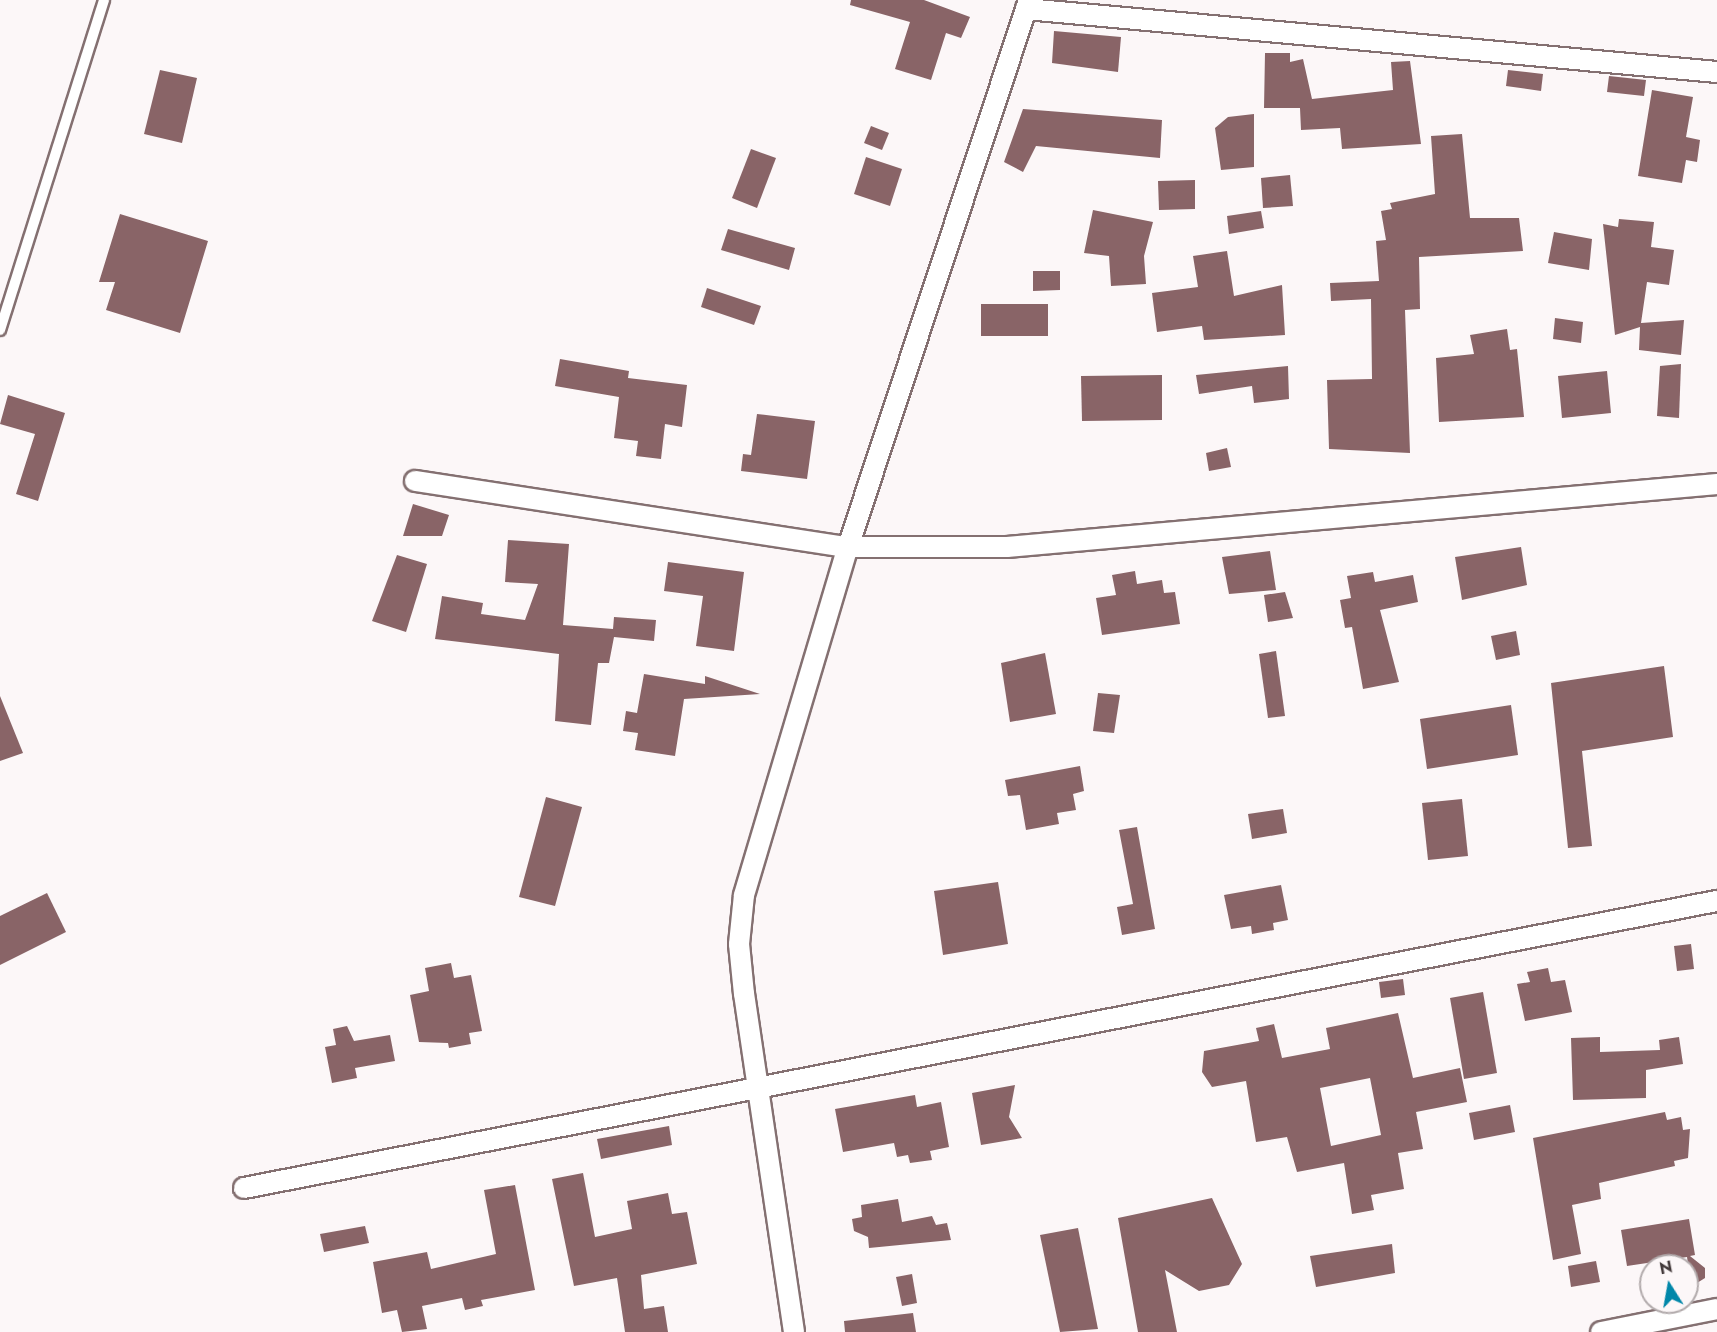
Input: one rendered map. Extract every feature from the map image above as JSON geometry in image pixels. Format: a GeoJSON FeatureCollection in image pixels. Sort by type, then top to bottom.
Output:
{"type":"FeatureCollection","features":[{"type":"Feature","properties":{"kind":"street"},"geometry":{"type":"LineString","coordinates":[[794,1332],[739,944],[744,895],[848,547],[1028,4],[1717,72]]}},
{"type":"Feature","properties":{"kind":"street"},"geometry":{"type":"LineString","coordinates":[[415,481],[848,547],[1007,547],[1717,484]]}},
{"type":"Feature","properties":{"kind":"street"},"geometry":{"type":"LineString","coordinates":[[244,1188],[758,1085],[1717,901]]}},
{"type":"Feature","properties":{"kind":"street"},"geometry":{"type":"LineString","coordinates":[[1601,1332],[1717,1309]]}},
{"type":"Feature","properties":{"kind":"lane"},"geometry":{"type":"LineString","coordinates":[[0,330],[104,0]]}},
{"type":"Feature","properties":{"kind":"building"},"geometry":{"type":"Polygon","coordinates":[[[851,0],[924,0],[970,17],[961,38],[946,33],[931,80],[895,69],[910,22],[850,5],[851,0]]]}},
{"type":"Feature","properties":{"kind":"building"},"geometry":{"type":"Polygon","coordinates":[[[1054,31],[1121,37],[1118,72],[1052,63],[1054,31]]]}},
{"type":"Feature","properties":{"kind":"building"},"geometry":{"type":"Polygon","coordinates":[[[1265,53],[1290,53],[1290,62],[1303,59],[1312,99],[1393,90],[1391,62],[1410,61],[1421,144],[1342,149],[1340,128],[1301,130],[1300,108],[1264,108],[1265,53]]]}},
{"type":"Feature","properties":{"kind":"building"},"geometry":{"type":"Polygon","coordinates":[[[160,70],[197,78],[182,143],[144,134],[160,70]]]}},
{"type":"Feature","properties":{"kind":"building"},"geometry":{"type":"Polygon","coordinates":[[[1508,70],[1543,74],[1541,91],[1506,86],[1508,70]]]}},
{"type":"Feature","properties":{"kind":"building"},"geometry":{"type":"Polygon","coordinates":[[[1609,76],[1646,80],[1644,96],[1607,92],[1609,76]]]}},
{"type":"Feature","properties":{"kind":"building"},"geometry":{"type":"Polygon","coordinates":[[[1652,90],[1693,97],[1686,137],[1700,140],[1697,162],[1686,160],[1682,183],[1638,176],[1652,90]]]}},
{"type":"Feature","properties":{"kind":"building"},"geometry":{"type":"Polygon","coordinates":[[[1023,109],[1162,120],[1160,158],[1036,146],[1023,172],[1004,162],[1023,109]]]}},
{"type":"Feature","properties":{"kind":"building"},"geometry":{"type":"Polygon","coordinates":[[[1254,114],[1254,167],[1221,170],[1215,128],[1228,117],[1254,114]]]}},
{"type":"Feature","properties":{"kind":"building"},"geometry":{"type":"Polygon","coordinates":[[[871,126],[889,133],[882,150],[864,143],[871,126]]]}},
{"type":"Feature","properties":{"kind":"building"},"geometry":{"type":"Polygon","coordinates":[[[1462,134],[1470,218],[1519,218],[1523,251],[1419,257],[1420,309],[1405,310],[1410,453],[1329,449],[1327,380],[1372,379],[1371,299],[1331,301],[1330,283],[1379,281],[1376,241],[1386,240],[1381,211],[1392,209],[1390,203],[1435,194],[1431,136],[1462,134]]]}},
{"type":"Feature","properties":{"kind":"building"},"geometry":{"type":"Polygon","coordinates":[[[751,149],[776,158],[757,208],[732,198],[751,149]]]}},
{"type":"Feature","properties":{"kind":"building"},"geometry":{"type":"Polygon","coordinates":[[[866,157],[902,169],[890,206],[854,194],[866,157]]]}},
{"type":"Feature","properties":{"kind":"building"},"geometry":{"type":"Polygon","coordinates":[[[1290,175],[1293,206],[1263,208],[1261,178],[1290,175]]]}},
{"type":"Feature","properties":{"kind":"building"},"geometry":{"type":"Polygon","coordinates":[[[1195,180],[1195,209],[1159,210],[1158,181],[1195,180]]]}},
{"type":"Feature","properties":{"kind":"building"},"geometry":{"type":"Polygon","coordinates":[[[1093,210],[1153,222],[1144,256],[1146,284],[1111,286],[1109,256],[1084,253],[1093,210]]]}},
{"type":"Feature","properties":{"kind":"building"},"geometry":{"type":"Polygon","coordinates":[[[1261,211],[1264,228],[1229,234],[1227,216],[1261,211]]]}},
{"type":"Feature","properties":{"kind":"building"},"geometry":{"type":"Polygon","coordinates":[[[120,214],[208,241],[180,333],[106,310],[115,282],[99,282],[120,214]]]}},
{"type":"Feature","properties":{"kind":"building"},"geometry":{"type":"Polygon","coordinates":[[[1619,219],[1654,222],[1651,247],[1674,250],[1669,285],[1647,282],[1641,323],[1684,320],[1681,355],[1639,350],[1640,327],[1615,335],[1603,224],[1618,227],[1619,219]]]}},
{"type":"Feature","properties":{"kind":"building"},"geometry":{"type":"Polygon","coordinates":[[[728,229],[795,248],[789,270],[721,250],[728,229]]]}},
{"type":"Feature","properties":{"kind":"building"},"geometry":{"type":"Polygon","coordinates":[[[1554,232],[1592,239],[1589,270],[1548,263],[1554,232]]]}},
{"type":"Feature","properties":{"kind":"building"},"geometry":{"type":"Polygon","coordinates":[[[1227,251],[1234,296],[1282,285],[1285,335],[1204,340],[1202,326],[1157,332],[1152,293],[1198,287],[1193,256],[1227,251]]]}},
{"type":"Feature","properties":{"kind":"building"},"geometry":{"type":"Polygon","coordinates":[[[1033,271],[1060,271],[1060,290],[1033,291],[1033,271]]]}},
{"type":"Feature","properties":{"kind":"building"},"geometry":{"type":"Polygon","coordinates":[[[707,288],[761,306],[754,325],[701,307],[707,288]]]}},
{"type":"Feature","properties":{"kind":"building"},"geometry":{"type":"Polygon","coordinates":[[[981,304],[1048,304],[1048,336],[981,336],[981,304]]]}},
{"type":"Feature","properties":{"kind":"building"},"geometry":{"type":"Polygon","coordinates":[[[1555,318],[1583,322],[1581,343],[1553,339],[1555,318]]]}},
{"type":"Feature","properties":{"kind":"building"},"geometry":{"type":"Polygon","coordinates":[[[1507,329],[1510,350],[1517,349],[1524,417],[1439,422],[1436,358],[1474,354],[1470,335],[1507,329]]]}},
{"type":"Feature","properties":{"kind":"building"},"geometry":{"type":"Polygon","coordinates":[[[560,359],[629,371],[628,378],[687,385],[682,427],[665,424],[661,459],[636,456],[638,441],[614,438],[619,397],[555,386],[560,359]]]}},
{"type":"Feature","properties":{"kind":"building"},"geometry":{"type":"Polygon","coordinates":[[[1681,364],[1679,418],[1657,416],[1660,366],[1681,364]]]}},
{"type":"Feature","properties":{"kind":"building"},"geometry":{"type":"Polygon","coordinates":[[[1288,366],[1289,399],[1254,403],[1252,386],[1199,394],[1196,375],[1288,366]]]}},
{"type":"Feature","properties":{"kind":"building"},"geometry":{"type":"Polygon","coordinates":[[[1607,371],[1611,413],[1562,418],[1558,376],[1607,371]]]}},
{"type":"Feature","properties":{"kind":"building"},"geometry":{"type":"Polygon","coordinates":[[[1162,375],[1162,420],[1082,421],[1081,376],[1162,375]]]}},
{"type":"Feature","properties":{"kind":"building"},"geometry":{"type":"Polygon","coordinates":[[[8,395],[65,413],[38,501],[16,494],[35,434],[0,424],[8,395]]]}},
{"type":"Feature","properties":{"kind":"building"},"geometry":{"type":"Polygon","coordinates":[[[757,414],[815,421],[807,479],[741,471],[743,454],[751,455],[757,414]]]}},
{"type":"Feature","properties":{"kind":"building"},"geometry":{"type":"Polygon","coordinates":[[[1227,448],[1231,467],[1209,471],[1206,453],[1227,448]]]}},
{"type":"Feature","properties":{"kind":"building"},"geometry":{"type":"Polygon","coordinates":[[[413,504],[449,515],[442,536],[403,536],[413,504]]]}},
{"type":"Feature","properties":{"kind":"building"},"geometry":{"type":"Polygon","coordinates":[[[508,540],[569,544],[563,625],[613,629],[614,617],[656,620],[654,641],[614,637],[609,663],[598,663],[591,725],[555,721],[559,654],[435,639],[442,596],[483,603],[481,614],[525,620],[538,584],[505,582],[508,540]]]}},
{"type":"Feature","properties":{"kind":"building"},"geometry":{"type":"Polygon","coordinates":[[[1521,547],[1527,585],[1462,600],[1455,557],[1521,547]]]}},
{"type":"Feature","properties":{"kind":"building"},"geometry":{"type":"Polygon","coordinates":[[[1270,551],[1276,590],[1229,594],[1222,557],[1270,551]]]}},
{"type":"Feature","properties":{"kind":"building"},"geometry":{"type":"Polygon","coordinates":[[[397,555],[427,564],[406,632],[372,621],[397,555]]]}},
{"type":"Feature","properties":{"kind":"building"},"geometry":{"type":"Polygon","coordinates":[[[668,562],[744,572],[734,651],[696,646],[703,596],[664,591],[668,562]]]}},
{"type":"Feature","properties":{"kind":"building"},"geometry":{"type":"Polygon","coordinates":[[[1135,571],[1137,584],[1162,580],[1164,593],[1175,592],[1180,624],[1102,635],[1096,598],[1116,595],[1112,575],[1135,571]]]}},
{"type":"Feature","properties":{"kind":"building"},"geometry":{"type":"Polygon","coordinates":[[[1373,572],[1375,582],[1413,575],[1418,602],[1380,610],[1399,682],[1363,689],[1352,627],[1345,628],[1340,600],[1351,598],[1347,576],[1373,572]]]}},
{"type":"Feature","properties":{"kind":"building"},"geometry":{"type":"Polygon","coordinates":[[[1285,592],[1293,618],[1268,622],[1264,595],[1285,592]]]}},
{"type":"Feature","properties":{"kind":"building"},"geometry":{"type":"Polygon","coordinates":[[[1516,631],[1520,655],[1496,660],[1491,636],[1516,631]]]}},
{"type":"Feature","properties":{"kind":"building"},"geometry":{"type":"Polygon","coordinates":[[[1276,651],[1285,716],[1268,718],[1259,654],[1276,651]]]}},
{"type":"Feature","properties":{"kind":"building"},"geometry":{"type":"Polygon","coordinates":[[[1045,653],[1056,714],[1010,722],[1001,663],[1045,653]]]}},
{"type":"Feature","properties":{"kind":"building"},"geometry":{"type":"Polygon","coordinates":[[[1664,666],[1673,737],[1582,751],[1592,846],[1568,848],[1551,683],[1664,666]]]}},
{"type":"Feature","properties":{"kind":"building"},"geometry":{"type":"Polygon","coordinates":[[[644,674],[705,684],[705,676],[760,694],[684,699],[675,756],[635,750],[638,733],[623,731],[626,711],[637,713],[644,674]]]}},
{"type":"Feature","properties":{"kind":"building"},"geometry":{"type":"Polygon","coordinates":[[[1098,693],[1120,695],[1114,733],[1093,731],[1098,693]]]}},
{"type":"Feature","properties":{"kind":"building"},"geometry":{"type":"Polygon","coordinates":[[[0,696],[23,753],[0,761],[0,696]]]}},
{"type":"Feature","properties":{"kind":"building"},"geometry":{"type":"Polygon","coordinates":[[[1511,705],[1518,755],[1427,769],[1420,719],[1511,705]]]}},
{"type":"Feature","properties":{"kind":"building"},"geometry":{"type":"Polygon","coordinates":[[[1080,766],[1084,791],[1073,794],[1076,810],[1057,813],[1059,824],[1026,830],[1020,795],[1008,796],[1005,780],[1080,766]]]}},
{"type":"Feature","properties":{"kind":"building"},"geometry":{"type":"Polygon","coordinates":[[[546,797],[582,807],[555,906],[519,897],[546,797]]]}},
{"type":"Feature","properties":{"kind":"building"},"geometry":{"type":"Polygon","coordinates":[[[1462,799],[1468,856],[1428,860],[1422,803],[1462,799]]]}},
{"type":"Feature","properties":{"kind":"building"},"geometry":{"type":"Polygon","coordinates":[[[1283,809],[1287,833],[1252,839],[1248,814],[1283,809]]]}},
{"type":"Feature","properties":{"kind":"building"},"geometry":{"type":"Polygon","coordinates":[[[1137,827],[1155,929],[1122,935],[1117,907],[1133,904],[1119,830],[1137,827]]]}},
{"type":"Feature","properties":{"kind":"building"},"geometry":{"type":"Polygon","coordinates":[[[998,882],[1008,944],[943,955],[934,891],[998,882]]]}},
{"type":"Feature","properties":{"kind":"building"},"geometry":{"type":"Polygon","coordinates":[[[1281,885],[1288,920],[1273,923],[1274,930],[1252,934],[1251,926],[1231,929],[1224,895],[1281,885]]]}},
{"type":"Feature","properties":{"kind":"building"},"geometry":{"type":"Polygon","coordinates":[[[47,893],[66,932],[0,965],[0,916],[47,893]]]}},
{"type":"Feature","properties":{"kind":"building"},"geometry":{"type":"Polygon","coordinates":[[[1691,944],[1694,969],[1677,971],[1674,946],[1691,944]]]}},
{"type":"Feature","properties":{"kind":"building"},"geometry":{"type":"Polygon","coordinates":[[[451,963],[454,978],[471,975],[482,1031],[469,1033],[471,1044],[449,1048],[448,1043],[419,1042],[410,995],[429,991],[425,968],[451,963]]]}},
{"type":"Feature","properties":{"kind":"building"},"geometry":{"type":"Polygon","coordinates":[[[1548,968],[1551,982],[1565,980],[1572,1012],[1525,1021],[1517,984],[1530,982],[1527,972],[1548,968]]]}},
{"type":"Feature","properties":{"kind":"building"},"geometry":{"type":"Polygon","coordinates":[[[1403,979],[1405,995],[1381,998],[1379,982],[1403,979]]]}},
{"type":"Feature","properties":{"kind":"building"},"geometry":{"type":"Polygon","coordinates":[[[1483,992],[1497,1073],[1464,1079],[1450,998],[1483,992]]]}},
{"type":"Feature","properties":{"kind":"building"},"geometry":{"type":"Polygon","coordinates":[[[1398,1013],[1413,1078],[1460,1068],[1467,1102],[1416,1112],[1423,1149],[1398,1153],[1404,1189],[1371,1195],[1374,1210],[1352,1214],[1344,1163],[1297,1172],[1287,1137],[1256,1142],[1246,1081],[1212,1087],[1202,1072],[1204,1051],[1259,1041],[1256,1028],[1274,1024],[1282,1058],[1330,1049],[1326,1028],[1398,1013]],[[1370,1078],[1320,1088],[1331,1146],[1381,1135],[1370,1078]]]}},
{"type":"Feature","properties":{"kind":"building"},"geometry":{"type":"Polygon","coordinates":[[[347,1026],[354,1041],[390,1035],[395,1061],[355,1068],[357,1078],[332,1083],[325,1047],[336,1045],[333,1029],[347,1026]]]}},
{"type":"Feature","properties":{"kind":"building"},"geometry":{"type":"Polygon","coordinates":[[[1600,1037],[1600,1052],[1660,1050],[1659,1040],[1679,1037],[1683,1064],[1646,1070],[1646,1098],[1573,1100],[1571,1038],[1600,1037]]]}},
{"type":"Feature","properties":{"kind":"building"},"geometry":{"type":"Polygon","coordinates":[[[1015,1085],[1009,1117],[1022,1138],[981,1145],[972,1093],[1015,1085]]]}},
{"type":"Feature","properties":{"kind":"building"},"geometry":{"type":"Polygon","coordinates":[[[915,1095],[917,1107],[941,1102],[949,1147],[930,1151],[932,1160],[910,1163],[908,1155],[897,1157],[894,1143],[843,1152],[835,1109],[915,1095]]]}},
{"type":"Feature","properties":{"kind":"building"},"geometry":{"type":"Polygon","coordinates":[[[1510,1105],[1515,1132],[1474,1140],[1469,1113],[1510,1105]]]}},
{"type":"Feature","properties":{"kind":"building"},"geometry":{"type":"Polygon","coordinates":[[[1665,1112],[1667,1120],[1681,1117],[1683,1130],[1690,1129],[1688,1158],[1674,1161],[1675,1166],[1599,1183],[1601,1199],[1572,1205],[1581,1254],[1553,1260],[1533,1138],[1665,1112]]]}},
{"type":"Feature","properties":{"kind":"building"},"geometry":{"type":"Polygon","coordinates":[[[669,1126],[672,1145],[601,1159],[597,1139],[669,1126]]]}},
{"type":"Feature","properties":{"kind":"building"},"geometry":{"type":"Polygon","coordinates":[[[583,1173],[595,1237],[632,1229],[627,1201],[668,1193],[672,1214],[687,1212],[697,1264],[641,1275],[644,1309],[664,1306],[668,1332],[625,1332],[617,1278],[574,1286],[552,1179],[583,1173]]]}},
{"type":"Feature","properties":{"kind":"building"},"geometry":{"type":"Polygon","coordinates":[[[515,1185],[535,1290],[481,1300],[483,1306],[465,1310],[462,1298],[422,1306],[427,1329],[402,1332],[397,1310],[382,1313],[373,1262],[427,1252],[431,1269],[496,1254],[484,1190],[515,1185]]]}},
{"type":"Feature","properties":{"kind":"building"},"geometry":{"type":"Polygon","coordinates":[[[1212,1198],[1242,1264],[1229,1285],[1199,1291],[1165,1270],[1177,1332],[1138,1332],[1118,1218],[1212,1198]]]}},
{"type":"Feature","properties":{"kind":"building"},"geometry":{"type":"Polygon","coordinates":[[[898,1199],[902,1222],[932,1216],[936,1225],[947,1223],[951,1240],[869,1248],[868,1237],[854,1231],[852,1219],[862,1217],[861,1205],[898,1199]]]}},
{"type":"Feature","properties":{"kind":"building"},"geometry":{"type":"Polygon","coordinates":[[[1689,1219],[1695,1254],[1639,1254],[1639,1264],[1627,1266],[1621,1230],[1689,1219]]]}},
{"type":"Feature","properties":{"kind":"building"},"geometry":{"type":"Polygon","coordinates":[[[365,1226],[369,1243],[324,1252],[320,1234],[365,1226]]]}},
{"type":"Feature","properties":{"kind":"building"},"geometry":{"type":"Polygon","coordinates":[[[1078,1228],[1098,1329],[1060,1332],[1040,1235],[1078,1228]]]}},
{"type":"Feature","properties":{"kind":"building"},"geometry":{"type":"Polygon","coordinates":[[[1392,1244],[1395,1273],[1316,1287],[1310,1256],[1392,1244]]]}},
{"type":"Feature","properties":{"kind":"building"},"geometry":{"type":"Polygon","coordinates":[[[1596,1261],[1600,1282],[1571,1287],[1568,1266],[1596,1261]]]}},
{"type":"Feature","properties":{"kind":"building"},"geometry":{"type":"Polygon","coordinates":[[[1699,1263],[1705,1268],[1705,1278],[1699,1282],[1699,1263]]]}},
{"type":"Feature","properties":{"kind":"building"},"geometry":{"type":"Polygon","coordinates":[[[912,1274],[917,1303],[902,1306],[896,1277],[912,1274]]]}},
{"type":"Feature","properties":{"kind":"building"},"geometry":{"type":"Polygon","coordinates":[[[913,1313],[916,1332],[845,1332],[844,1321],[913,1313]]]}}]}
